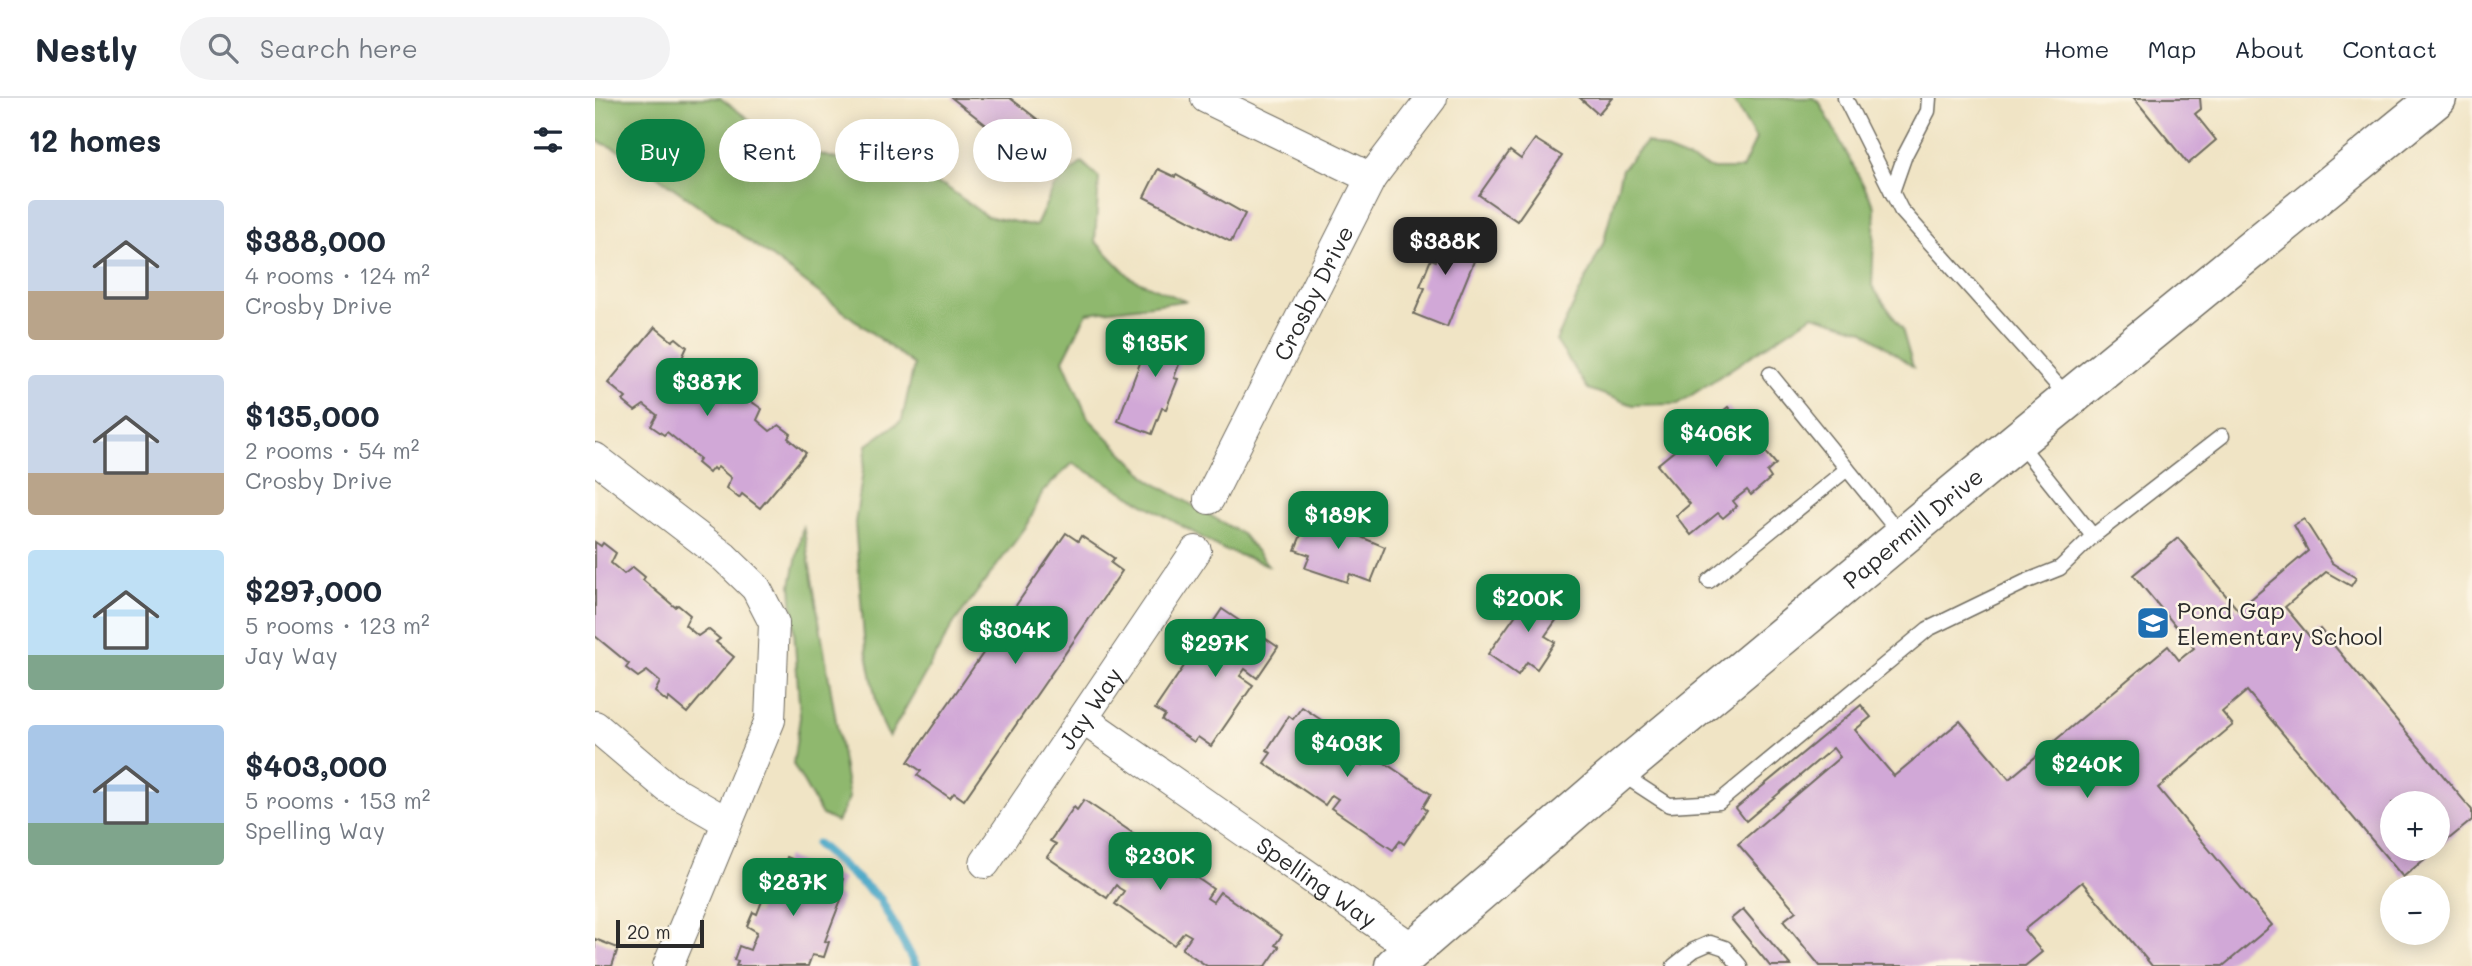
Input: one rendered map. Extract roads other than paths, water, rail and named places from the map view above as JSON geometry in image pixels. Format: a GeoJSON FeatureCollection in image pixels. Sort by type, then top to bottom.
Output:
{"type":"FeatureCollection","features":[{"type":"Feature","properties":{"kind":"main road","name":"Papermill Drive"},"geometry":{"type":"LineString","coordinates":[[1405,959],[1619,772],[2017,440],[2437,98]]}},
{"type":"Feature","properties":{"kind":"street"},"geometry":{"type":"LineString","coordinates":[[1206,98],[1371,178]]}},
{"type":"Feature","properties":{"kind":"street","name":"Crosby Drive"},"geometry":{"type":"LineString","coordinates":[[1209,499],[1371,178],[1432,98]]}},
{"type":"Feature","properties":{"kind":"street"},"geometry":{"type":"LineString","coordinates":[[595,458],[724,557],[757,588],[774,623],[770,720],[668,966]]}},
{"type":"Feature","properties":{"kind":"street","name":"Jay Way"},"geometry":{"type":"LineString","coordinates":[[985,863],[1196,551]]}},
{"type":"Feature","properties":{"kind":"street","name":"Spelling Way"},"geometry":{"type":"LineString","coordinates":[[1083,719],[1405,959]]}},
{"type":"Feature","properties":{"kind":"street"},"geometry":{"type":"LineString","coordinates":[[595,726],[668,788],[726,822]]}},
{"type":"Feature","properties":{"kind":"lane"},"geometry":{"type":"LineString","coordinates":[[1845,98],[1901,210],[2069,398]]}},
{"type":"Feature","properties":{"kind":"lane"},"geometry":{"type":"LineString","coordinates":[[1892,192],[1905,155],[1928,111],[1929,98]]}},
{"type":"Feature","properties":{"kind":"lane"},"geometry":{"type":"LineString","coordinates":[[1770,374],[1902,536]]}},
{"type":"Feature","properties":{"kind":"lane"},"geometry":{"type":"LineString","coordinates":[[1619,772],[1669,805],[1719,802],[1928,629],[2060,568],[2093,536],[2222,436]]}},
{"type":"Feature","properties":{"kind":"lane"},"geometry":{"type":"LineString","coordinates":[[2017,440],[2093,536]]}},
{"type":"Feature","properties":{"kind":"lane"},"geometry":{"type":"LineString","coordinates":[[1709,581],[1847,469]]}},
{"type":"Feature","properties":{"kind":"lane"},"geometry":{"type":"LineString","coordinates":[[1674,966],[1694,950],[1710,943],[1725,948],[1740,966]]}},
{"type":"Feature","properties":{"kind":"waterway"},"geometry":{"type":"LineString","coordinates":[[817,844],[880,899],[916,966]]}},
{"type":"Feature","properties":{"kind":"place","name":"Pond Gap Elementary School"},"geometry":{"type":"Point","coordinates":[2153,623]}}]}
